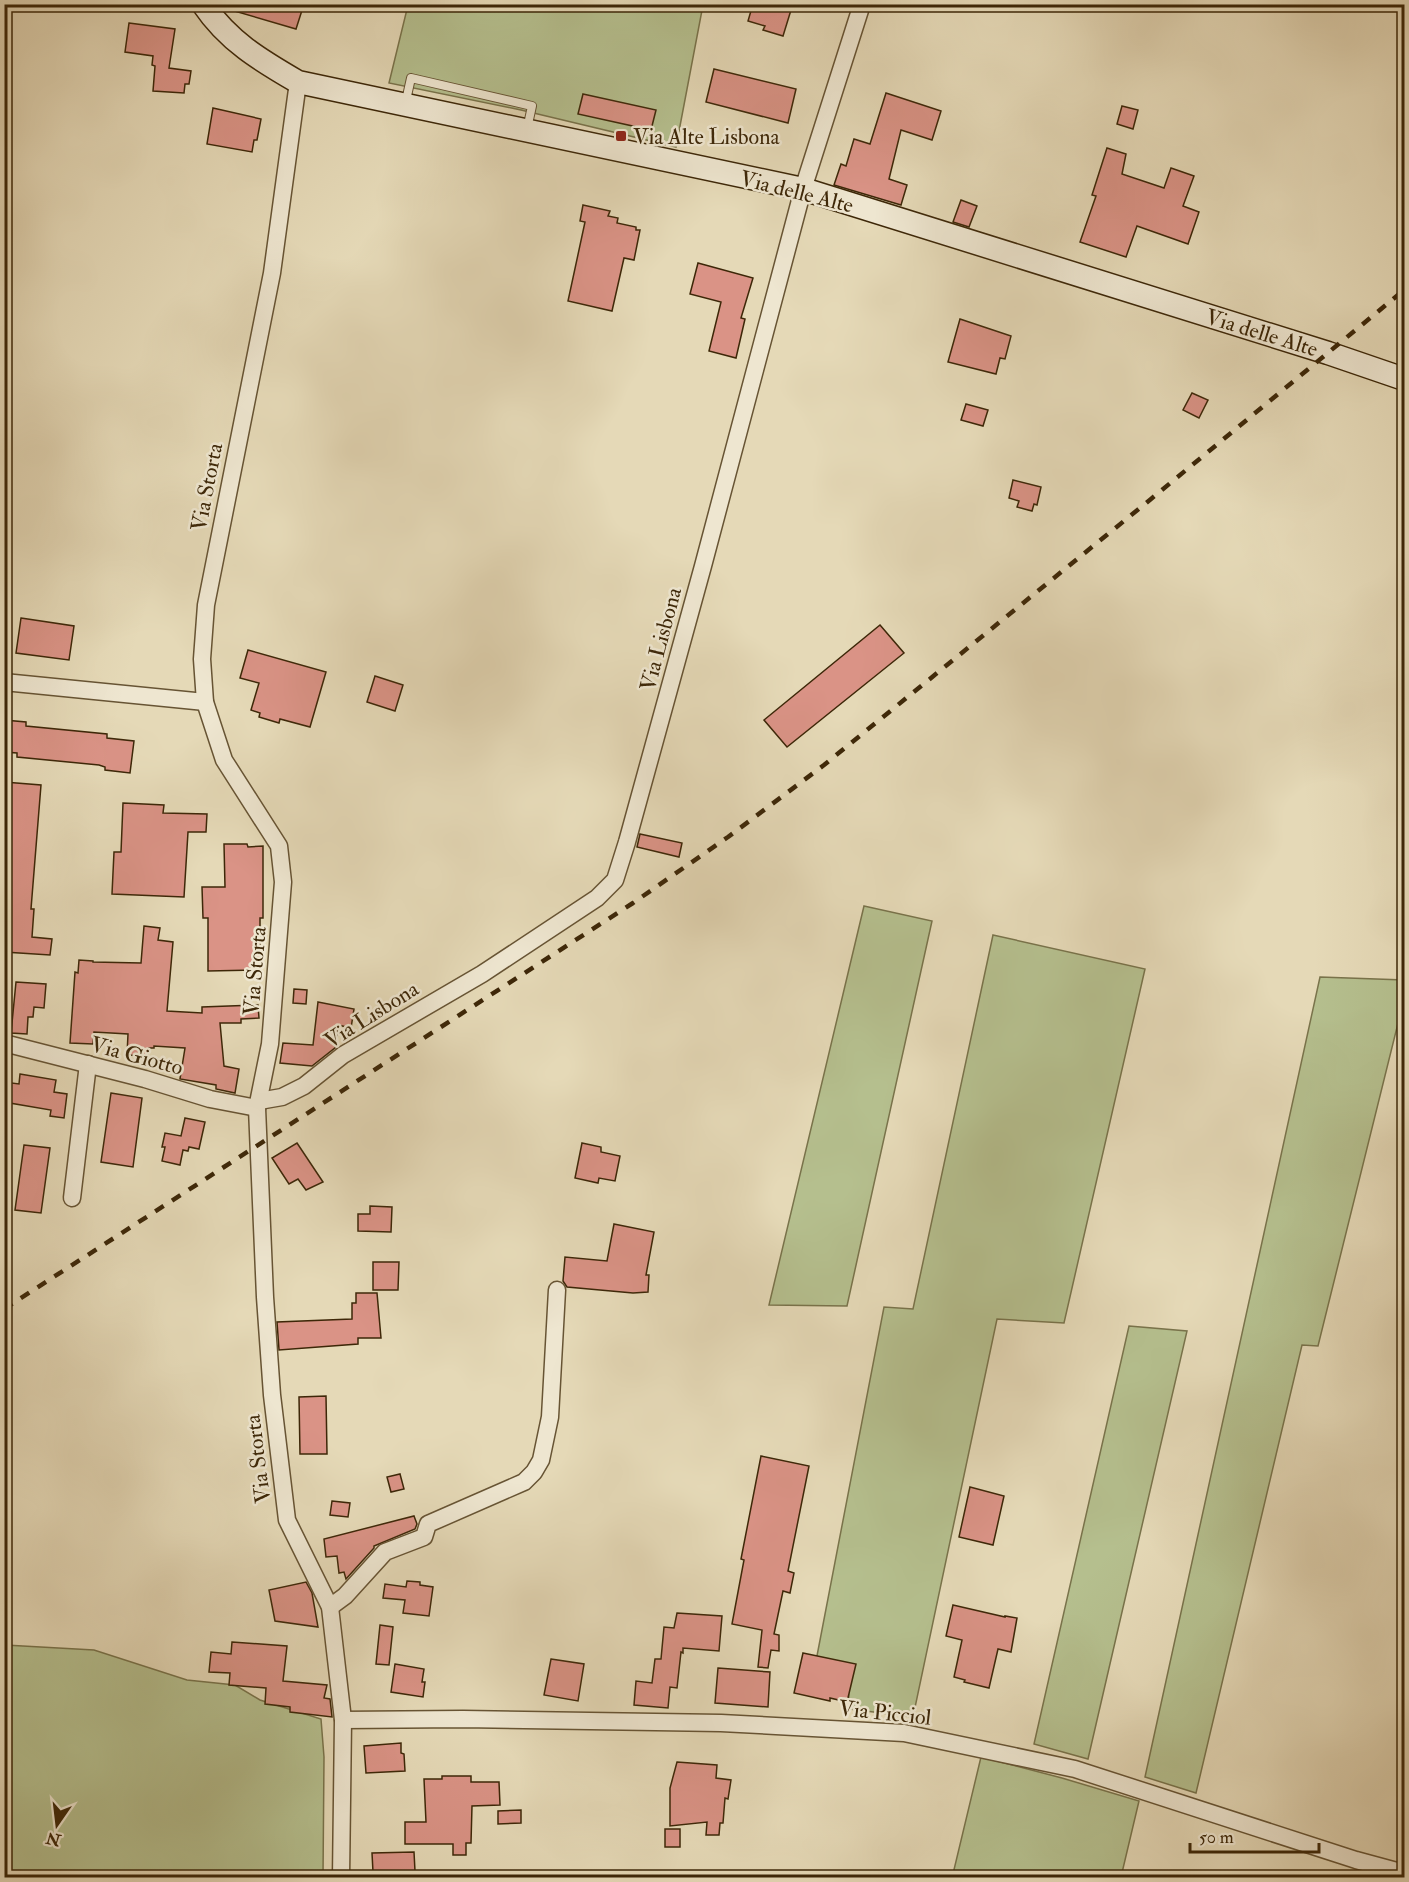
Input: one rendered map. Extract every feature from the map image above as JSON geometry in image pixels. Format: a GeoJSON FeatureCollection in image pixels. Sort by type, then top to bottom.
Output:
{"type":"FeatureCollection","features":[{"type":"Feature","properties":{"kind":"street","name":"Via delle Alte"},"geometry":{"type":"LineString","coordinates":[[203,4],[213,19],[250,54],[298,82],[803,189],[1404,379]]}},
{"type":"Feature","properties":{"kind":"street","name":"Via Lisbona"},"geometry":{"type":"LineString","coordinates":[[258,1104],[282,1097],[304,1086],[343,1055],[482,974],[582,908],[597,898],[615,880],[704,566],[803,189],[862,4]]}},
{"type":"Feature","properties":{"kind":"street","name":"Via Storta"},"geometry":{"type":"LineString","coordinates":[[298,82],[272,273],[206,605],[202,659],[205,702],[224,760],[279,846],[283,882],[278,957],[270,1044],[258,1104],[265,1308],[272,1395],[287,1520],[330,1607],[343,1720],[341,1878]]}},
{"type":"Feature","properties":{"kind":"street"},"geometry":{"type":"LineString","coordinates":[[4,682],[205,702]]}},
{"type":"Feature","properties":{"kind":"street","name":"Via Giotto"},"geometry":{"type":"LineString","coordinates":[[4,1043],[145,1079],[210,1099],[258,1104]]}},
{"type":"Feature","properties":{"kind":"street"},"geometry":{"type":"LineString","coordinates":[[72,1198],[88,1064]]}},
{"type":"Feature","properties":{"kind":"street"},"geometry":{"type":"LineString","coordinates":[[330,1607],[345,1596],[385,1552],[424,1537],[428,1524],[524,1482],[534,1472],[541,1460],[550,1417],[557,1290]]}},
{"type":"Feature","properties":{"kind":"street","name":"Via Picciol"},"geometry":{"type":"LineString","coordinates":[[343,1720],[463,1719],[720,1723],[903,1733],[1074,1769],[1356,1860],[1404,1873]]}},
{"type":"Feature","properties":{"kind":"green space"},"geometry":{"type":"Polygon","coordinates":[[[408,5],[703,5],[676,147],[521,110],[389,83],[408,5]]]}},
{"type":"Feature","properties":{"kind":"green space"},"geometry":{"type":"Polygon","coordinates":[[[864,906],[932,921],[847,1306],[769,1305],[864,906]]]}},
{"type":"Feature","properties":{"kind":"green space"},"geometry":{"type":"Polygon","coordinates":[[[993,935],[1145,969],[1064,1323],[997,1319],[913,1717],[850,1709],[846,1667],[816,1661],[884,1307],[913,1309],[993,935]]]}},
{"type":"Feature","properties":{"kind":"green space"},"geometry":{"type":"Polygon","coordinates":[[[1320,977],[1404,980],[1404,999],[1318,1346],[1302,1345],[1196,1793],[1145,1777],[1320,977]]]}},
{"type":"Feature","properties":{"kind":"green space"},"geometry":{"type":"Polygon","coordinates":[[[1129,1326],[1187,1331],[1088,1759],[1034,1744],[1129,1326]]]}},
{"type":"Feature","properties":{"kind":"green space"},"geometry":{"type":"Polygon","coordinates":[[[5,1645],[94,1650],[187,1680],[235,1685],[260,1700],[321,1719],[324,1757],[323,1877],[5,1878],[5,1645]]]}},
{"type":"Feature","properties":{"kind":"green space"},"geometry":{"type":"Polygon","coordinates":[[[981,1757],[1139,1801],[1121,1877],[952,1878],[981,1757]]]}},
{"type":"Feature","properties":{"kind":"building"},"geometry":{"type":"Polygon","coordinates":[[[224,4],[304,4],[296,29],[224,8],[224,4]]]}},
{"type":"Feature","properties":{"kind":"building"},"geometry":{"type":"Polygon","coordinates":[[[753,4],[785,4],[784,8],[791,10],[783,36],[763,30],[765,26],[748,21],[753,4]]]}},
{"type":"Feature","properties":{"kind":"building"},"geometry":{"type":"Polygon","coordinates":[[[129,23],[175,29],[169,68],[191,71],[189,84],[185,84],[184,93],[153,91],[155,66],[152,65],[153,56],[125,52],[129,23]]]}},
{"type":"Feature","properties":{"kind":"building"},"geometry":{"type":"Polygon","coordinates":[[[714,69],[796,89],[788,123],[706,102],[714,69]]]}},
{"type":"Feature","properties":{"kind":"building"},"geometry":{"type":"Polygon","coordinates":[[[886,93],[941,111],[932,140],[901,130],[889,179],[907,185],[901,205],[834,185],[841,164],[846,166],[854,139],[870,144],[886,93]]]}},
{"type":"Feature","properties":{"kind":"building"},"geometry":{"type":"Polygon","coordinates":[[[583,94],[656,110],[651,130],[578,114],[583,94]]]}},
{"type":"Feature","properties":{"kind":"building"},"geometry":{"type":"Polygon","coordinates":[[[1122,106],[1138,110],[1133,129],[1117,124],[1122,106]]]}},
{"type":"Feature","properties":{"kind":"building"},"geometry":{"type":"Polygon","coordinates":[[[213,108],[261,119],[252,152],[207,144],[213,108]]]}},
{"type":"Feature","properties":{"kind":"building"},"geometry":{"type":"Polygon","coordinates":[[[1107,148],[1126,154],[1122,174],[1164,188],[1171,168],[1194,176],[1183,206],[1199,212],[1188,244],[1137,226],[1126,257],[1080,242],[1096,196],[1092,195],[1107,148]]]}},
{"type":"Feature","properties":{"kind":"building"},"geometry":{"type":"Polygon","coordinates":[[[961,200],[977,206],[969,227],[953,222],[961,200]]]}},
{"type":"Feature","properties":{"kind":"building"},"geometry":{"type":"Polygon","coordinates":[[[583,205],[610,211],[608,216],[618,218],[617,223],[640,230],[634,260],[624,258],[612,311],[568,301],[585,222],[580,221],[583,205]]]}},
{"type":"Feature","properties":{"kind":"building"},"geometry":{"type":"Polygon","coordinates":[[[698,263],[753,278],[741,318],[745,319],[736,358],[709,351],[721,302],[690,294],[698,263]]]}},
{"type":"Feature","properties":{"kind":"building"},"geometry":{"type":"Polygon","coordinates":[[[960,319],[1011,336],[1005,359],[1000,358],[996,374],[948,362],[960,319]]]}},
{"type":"Feature","properties":{"kind":"building"},"geometry":{"type":"Polygon","coordinates":[[[1192,393],[1208,400],[1199,418],[1183,410],[1192,393]]]}},
{"type":"Feature","properties":{"kind":"building"},"geometry":{"type":"Polygon","coordinates":[[[966,404],[988,410],[983,426],[961,420],[966,404]]]}},
{"type":"Feature","properties":{"kind":"building"},"geometry":{"type":"Polygon","coordinates":[[[1013,480],[1041,487],[1037,505],[1034,504],[1032,511],[1017,507],[1019,501],[1009,498],[1013,480]]]}},
{"type":"Feature","properties":{"kind":"building"},"geometry":{"type":"Polygon","coordinates":[[[21,618],[74,626],[69,660],[16,653],[21,618]]]}},
{"type":"Feature","properties":{"kind":"building"},"geometry":{"type":"Polygon","coordinates":[[[880,625],[904,653],[787,747],[764,720],[880,625]]]}},
{"type":"Feature","properties":{"kind":"building"},"geometry":{"type":"Polygon","coordinates":[[[248,650],[326,672],[310,727],[280,719],[279,723],[259,717],[260,713],[251,710],[259,683],[240,678],[248,650]]]}},
{"type":"Feature","properties":{"kind":"building"},"geometry":{"type":"Polygon","coordinates":[[[375,676],[403,685],[395,711],[367,702],[375,676]]]}},
{"type":"Feature","properties":{"kind":"building"},"geometry":{"type":"Polygon","coordinates":[[[4,720],[26,722],[26,726],[107,734],[107,738],[134,741],[130,773],[105,770],[105,767],[99,765],[17,757],[17,753],[4,752],[4,720]]]}},
{"type":"Feature","properties":{"kind":"building"},"geometry":{"type":"Polygon","coordinates":[[[4,782],[41,785],[31,909],[34,909],[32,937],[52,939],[50,955],[4,952],[4,782]]]}},
{"type":"Feature","properties":{"kind":"building"},"geometry":{"type":"Polygon","coordinates":[[[123,803],[164,805],[163,813],[207,814],[206,832],[188,832],[184,897],[112,894],[114,852],[121,852],[123,803]]]}},
{"type":"Feature","properties":{"kind":"building"},"geometry":{"type":"Polygon","coordinates":[[[640,834],[682,843],[679,857],[637,847],[640,834]]]}},
{"type":"Feature","properties":{"kind":"building"},"geometry":{"type":"Polygon","coordinates":[[[224,844],[263,846],[260,970],[208,971],[208,918],[203,918],[202,887],[225,887],[224,844]]]}},
{"type":"Feature","properties":{"kind":"building"},"geometry":{"type":"Polygon","coordinates":[[[144,926],[160,928],[158,940],[173,942],[167,1011],[202,1013],[202,1007],[258,1005],[259,1018],[241,1019],[241,1023],[220,1023],[224,1066],[239,1069],[235,1093],[216,1089],[216,1085],[180,1079],[185,1048],[154,1046],[154,1048],[149,1048],[148,1056],[127,1055],[128,1034],[94,1032],[93,1044],[70,1043],[75,972],[78,973],[79,960],[141,963],[144,926]]]}},
{"type":"Feature","properties":{"kind":"building"},"geometry":{"type":"Polygon","coordinates":[[[16,982],[46,984],[44,1008],[34,1007],[33,1017],[28,1017],[27,1034],[11,1033],[16,982]]]}},
{"type":"Feature","properties":{"kind":"building"},"geometry":{"type":"Polygon","coordinates":[[[294,989],[307,990],[306,1004],[293,1003],[294,989]]]}},
{"type":"Feature","properties":{"kind":"building"},"geometry":{"type":"Polygon","coordinates":[[[318,1002],[354,1009],[351,1028],[338,1025],[336,1047],[312,1066],[280,1063],[283,1043],[313,1045],[318,1002]]]}},
{"type":"Feature","properties":{"kind":"building"},"geometry":{"type":"Polygon","coordinates":[[[20,1074],[56,1080],[54,1092],[67,1094],[64,1118],[50,1116],[51,1110],[4,1102],[4,1082],[19,1084],[20,1074]]]}},
{"type":"Feature","properties":{"kind":"building"},"geometry":{"type":"Polygon","coordinates":[[[111,1093],[142,1098],[133,1167],[101,1162],[111,1093]]]}},
{"type":"Feature","properties":{"kind":"building"},"geometry":{"type":"Polygon","coordinates":[[[185,1118],[205,1122],[199,1149],[189,1147],[188,1151],[183,1150],[180,1165],[162,1161],[165,1133],[181,1136],[185,1118]]]}},
{"type":"Feature","properties":{"kind":"building"},"geometry":{"type":"Polygon","coordinates":[[[297,1143],[323,1182],[306,1190],[298,1179],[289,1184],[272,1158],[297,1143]]]}},
{"type":"Feature","properties":{"kind":"building"},"geometry":{"type":"Polygon","coordinates":[[[582,1143],[601,1147],[601,1152],[620,1156],[615,1181],[599,1178],[598,1183],[575,1178],[582,1143]]]}},
{"type":"Feature","properties":{"kind":"building"},"geometry":{"type":"Polygon","coordinates":[[[24,1145],[50,1148],[41,1213],[15,1210],[24,1145]]]}},
{"type":"Feature","properties":{"kind":"building"},"geometry":{"type":"Polygon","coordinates":[[[370,1206],[392,1207],[391,1232],[358,1231],[358,1214],[370,1214],[370,1206]]]}},
{"type":"Feature","properties":{"kind":"building"},"geometry":{"type":"Polygon","coordinates":[[[614,1224],[654,1232],[646,1275],[649,1275],[648,1292],[633,1293],[567,1287],[563,1281],[565,1257],[607,1261],[614,1224]]]}},
{"type":"Feature","properties":{"kind":"building"},"geometry":{"type":"Polygon","coordinates":[[[373,1262],[399,1262],[398,1290],[373,1290],[373,1262]]]}},
{"type":"Feature","properties":{"kind":"building"},"geometry":{"type":"Polygon","coordinates":[[[356,1293],[377,1293],[381,1338],[358,1338],[358,1344],[279,1350],[277,1322],[352,1319],[352,1303],[356,1303],[356,1293]]]}},
{"type":"Feature","properties":{"kind":"building"},"geometry":{"type":"Polygon","coordinates":[[[326,1396],[327,1454],[300,1454],[299,1397],[326,1396]]]}},
{"type":"Feature","properties":{"kind":"building"},"geometry":{"type":"Polygon","coordinates":[[[761,1456],[809,1466],[788,1571],[794,1573],[790,1593],[783,1591],[774,1634],[779,1635],[779,1651],[771,1650],[768,1668],[758,1667],[762,1630],[732,1624],[744,1560],[741,1559],[761,1456]]]}},
{"type":"Feature","properties":{"kind":"building"},"geometry":{"type":"Polygon","coordinates":[[[400,1474],[404,1489],[391,1492],[387,1477],[400,1474]]]}},
{"type":"Feature","properties":{"kind":"building"},"geometry":{"type":"Polygon","coordinates":[[[970,1487],[1004,1496],[993,1545],[959,1537],[970,1487]]]}},
{"type":"Feature","properties":{"kind":"building"},"geometry":{"type":"Polygon","coordinates":[[[332,1501],[350,1503],[348,1517],[330,1515],[332,1501]]]}},
{"type":"Feature","properties":{"kind":"building"},"geometry":{"type":"Polygon","coordinates":[[[414,1516],[417,1524],[415,1529],[374,1546],[346,1579],[344,1572],[339,1573],[337,1556],[326,1557],[324,1539],[414,1516]]]}},
{"type":"Feature","properties":{"kind":"building"},"geometry":{"type":"Polygon","coordinates":[[[407,1581],[420,1582],[420,1585],[433,1587],[429,1616],[403,1613],[405,1600],[383,1598],[385,1584],[406,1587],[407,1581]]]}},
{"type":"Feature","properties":{"kind":"building"},"geometry":{"type":"Polygon","coordinates":[[[306,1582],[312,1593],[318,1627],[275,1621],[269,1590],[306,1582]]]}},
{"type":"Feature","properties":{"kind":"building"},"geometry":{"type":"Polygon","coordinates":[[[953,1605],[1017,1618],[1011,1652],[998,1649],[989,1688],[954,1677],[962,1640],[946,1636],[953,1605]]]}},
{"type":"Feature","properties":{"kind":"building"},"geometry":{"type":"Polygon","coordinates":[[[677,1613],[722,1616],[719,1651],[683,1648],[677,1688],[670,1687],[668,1708],[634,1705],[636,1681],[652,1683],[655,1659],[661,1659],[664,1627],[674,1628],[677,1613]]]}},
{"type":"Feature","properties":{"kind":"building"},"geometry":{"type":"Polygon","coordinates":[[[380,1625],[393,1627],[389,1665],[376,1664],[380,1625]]]}},
{"type":"Feature","properties":{"kind":"building"},"geometry":{"type":"Polygon","coordinates":[[[232,1642],[287,1646],[283,1681],[327,1685],[324,1698],[330,1699],[332,1717],[290,1712],[290,1707],[265,1704],[266,1688],[229,1685],[230,1673],[209,1672],[211,1652],[231,1654],[232,1642]]]}},
{"type":"Feature","properties":{"kind":"building"},"geometry":{"type":"Polygon","coordinates":[[[803,1653],[856,1664],[847,1702],[830,1698],[830,1701],[794,1693],[803,1653]]]}},
{"type":"Feature","properties":{"kind":"building"},"geometry":{"type":"Polygon","coordinates":[[[551,1659],[584,1664],[578,1701],[544,1695],[551,1659]]]}},
{"type":"Feature","properties":{"kind":"building"},"geometry":{"type":"Polygon","coordinates":[[[395,1664],[424,1669],[423,1697],[391,1692],[395,1664]]]}},
{"type":"Feature","properties":{"kind":"building"},"geometry":{"type":"Polygon","coordinates":[[[718,1668],[770,1672],[768,1707],[715,1703],[718,1668]]]}},
{"type":"Feature","properties":{"kind":"building"},"geometry":{"type":"Polygon","coordinates":[[[401,1743],[405,1771],[366,1773],[364,1746],[401,1743]]]}},
{"type":"Feature","properties":{"kind":"building"},"geometry":{"type":"Polygon","coordinates":[[[677,1762],[717,1765],[716,1778],[731,1780],[728,1799],[725,1798],[723,1823],[720,1823],[719,1835],[706,1835],[707,1822],[670,1826],[670,1788],[677,1762]]]}},
{"type":"Feature","properties":{"kind":"building"},"geometry":{"type":"Polygon","coordinates":[[[442,1776],[471,1776],[471,1782],[499,1782],[500,1805],[472,1806],[471,1843],[466,1843],[466,1855],[453,1855],[453,1844],[405,1844],[405,1822],[426,1822],[424,1779],[442,1779],[442,1776]]]}},
{"type":"Feature","properties":{"kind":"building"},"geometry":{"type":"Polygon","coordinates":[[[521,1810],[521,1823],[498,1824],[498,1811],[521,1810]]]}},
{"type":"Feature","properties":{"kind":"building"},"geometry":{"type":"Polygon","coordinates":[[[665,1829],[680,1829],[680,1847],[665,1847],[665,1829]]]}},
{"type":"Feature","properties":{"kind":"building"},"geometry":{"type":"Polygon","coordinates":[[[414,1852],[415,1871],[373,1872],[372,1853],[414,1852]]]}},
{"type":"Feature","properties":{"kind":"railway"},"geometry":{"type":"LineString","coordinates":[[4,1309],[633,903],[728,837],[824,765],[1404,290]]}},
{"type":"Feature","properties":{"kind":"place","name":"Via Alte Lisbona"},"geometry":{"type":"Point","coordinates":[621,136]}}]}
